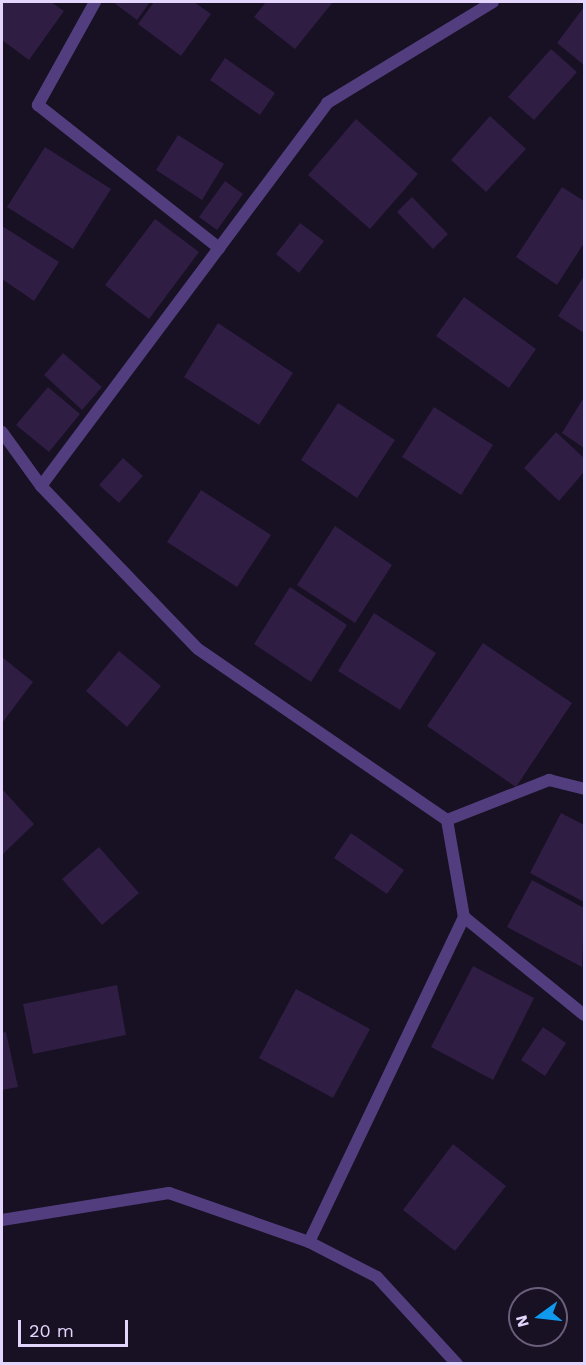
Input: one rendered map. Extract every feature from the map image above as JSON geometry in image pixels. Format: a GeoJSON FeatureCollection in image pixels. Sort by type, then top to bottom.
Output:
{"type":"FeatureCollection","features":[{"type":"Feature","properties":{"kind":"street"},"geometry":{"type":"LineString","coordinates":[[95,2],[38,105],[219,248]]}},
{"type":"Feature","properties":{"kind":"street"},"geometry":{"type":"LineString","coordinates":[[41,486],[327,103],[493,2]]}},
{"type":"Feature","properties":{"kind":"street"},"geometry":{"type":"LineString","coordinates":[[2,432],[41,486],[198,649],[447,820],[464,917],[309,1242]]}},
{"type":"Feature","properties":{"kind":"street"},"geometry":{"type":"LineString","coordinates":[[447,820],[549,780],[585,789]]}},
{"type":"Feature","properties":{"kind":"street"},"geometry":{"type":"LineString","coordinates":[[464,917],[585,1015]]}},
{"type":"Feature","properties":{"kind":"street"},"geometry":{"type":"LineString","coordinates":[[2,1220],[169,1193],[309,1242],[377,1278],[457,1364]]}},
{"type":"Feature","properties":{"kind":"building"},"geometry":{"type":"Polygon","coordinates":[[[2,2],[51,2],[64,11],[29,60],[2,40],[2,2]]]}},
{"type":"Feature","properties":{"kind":"building"},"geometry":{"type":"Polygon","coordinates":[[[113,2],[150,2],[137,20],[113,2]]]}},
{"type":"Feature","properties":{"kind":"building"},"geometry":{"type":"Polygon","coordinates":[[[154,2],[194,2],[211,14],[181,56],[138,24],[154,2]]]}},
{"type":"Feature","properties":{"kind":"building"},"geometry":{"type":"Polygon","coordinates":[[[266,2],[333,2],[295,49],[254,17],[266,2]]]}},
{"type":"Feature","properties":{"kind":"building"},"geometry":{"type":"Polygon","coordinates":[[[584,7],[584,65],[557,43],[584,7]]]}},
{"type":"Feature","properties":{"kind":"building"},"geometry":{"type":"Polygon","coordinates":[[[551,49],[577,72],[534,120],[508,97],[551,49]]]}},
{"type":"Feature","properties":{"kind":"building"},"geometry":{"type":"Polygon","coordinates":[[[225,58],[275,93],[260,115],[210,80],[225,58]]]}},
{"type":"Feature","properties":{"kind":"building"},"geometry":{"type":"Polygon","coordinates":[[[490,116],[526,149],[486,192],[451,160],[490,116]]]}},
{"type":"Feature","properties":{"kind":"building"},"geometry":{"type":"Polygon","coordinates":[[[356,119],[418,174],[370,229],[308,175],[356,119]]]}},
{"type":"Feature","properties":{"kind":"building"},"geometry":{"type":"Polygon","coordinates":[[[178,135],[224,164],[202,200],[156,170],[178,135]]]}},
{"type":"Feature","properties":{"kind":"building"},"geometry":{"type":"Polygon","coordinates":[[[45,147],[111,189],[73,249],[7,207],[45,147]]]}},
{"type":"Feature","properties":{"kind":"building"},"geometry":{"type":"Polygon","coordinates":[[[225,181],[243,194],[217,230],[199,217],[225,181]]]}},
{"type":"Feature","properties":{"kind":"building"},"geometry":{"type":"Polygon","coordinates":[[[562,187],[584,201],[584,243],[557,285],[516,257],[562,187]]]}},
{"type":"Feature","properties":{"kind":"building"},"geometry":{"type":"Polygon","coordinates":[[[412,197],[448,234],[433,249],[397,212],[412,197]]]}},
{"type":"Feature","properties":{"kind":"building"},"geometry":{"type":"Polygon","coordinates":[[[155,219],[199,252],[149,319],[105,285],[155,219]]]}},
{"type":"Feature","properties":{"kind":"building"},"geometry":{"type":"Polygon","coordinates":[[[300,223],[324,241],[299,273],[276,254],[300,223]]]}},
{"type":"Feature","properties":{"kind":"building"},"geometry":{"type":"Polygon","coordinates":[[[2,226],[59,262],[34,301],[2,279],[2,226]]]}},
{"type":"Feature","properties":{"kind":"building"},"geometry":{"type":"Polygon","coordinates":[[[584,276],[584,333],[558,316],[584,276]]]}},
{"type":"Feature","properties":{"kind":"building"},"geometry":{"type":"Polygon","coordinates":[[[464,297],[536,349],[509,388],[436,336],[464,297]]]}},
{"type":"Feature","properties":{"kind":"building"},"geometry":{"type":"Polygon","coordinates":[[[218,323],[293,373],[259,425],[184,377],[218,323]]]}},
{"type":"Feature","properties":{"kind":"building"},"geometry":{"type":"Polygon","coordinates":[[[63,353],[102,387],[82,410],[44,375],[63,353]]]}},
{"type":"Feature","properties":{"kind":"building"},"geometry":{"type":"Polygon","coordinates":[[[48,387],[80,414],[49,452],[16,425],[48,387]]]}},
{"type":"Feature","properties":{"kind":"building"},"geometry":{"type":"Polygon","coordinates":[[[584,397],[584,448],[562,433],[584,397]]]}},
{"type":"Feature","properties":{"kind":"building"},"geometry":{"type":"Polygon","coordinates":[[[338,403],[395,440],[357,498],[301,460],[338,403]]]}},
{"type":"Feature","properties":{"kind":"building"},"geometry":{"type":"Polygon","coordinates":[[[434,407],[493,445],[461,495],[402,457],[434,407]]]}},
{"type":"Feature","properties":{"kind":"building"},"geometry":{"type":"Polygon","coordinates":[[[556,432],[584,458],[584,472],[559,501],[524,468],[556,432]]]}},
{"type":"Feature","properties":{"kind":"building"},"geometry":{"type":"Polygon","coordinates":[[[123,458],[143,476],[119,503],[99,485],[123,458]]]}},
{"type":"Feature","properties":{"kind":"building"},"geometry":{"type":"Polygon","coordinates":[[[201,490],[271,535],[237,587],[167,542],[201,490]]]}},
{"type":"Feature","properties":{"kind":"building"},"geometry":{"type":"Polygon","coordinates":[[[335,526],[392,565],[355,623],[297,585],[335,526]]]}},
{"type":"Feature","properties":{"kind":"building"},"geometry":{"type":"Polygon","coordinates":[[[290,587],[347,625],[311,682],[254,644],[290,587]]]}},
{"type":"Feature","properties":{"kind":"building"},"geometry":{"type":"Polygon","coordinates":[[[374,613],[436,653],[400,710],[338,671],[374,613]]]}},
{"type":"Feature","properties":{"kind":"building"},"geometry":{"type":"Polygon","coordinates":[[[483,643],[572,703],[516,787],[427,726],[483,643]]]}},
{"type":"Feature","properties":{"kind":"building"},"geometry":{"type":"Polygon","coordinates":[[[119,651],[161,686],[127,727],[86,691],[119,651]]]}},
{"type":"Feature","properties":{"kind":"building"},"geometry":{"type":"Polygon","coordinates":[[[2,657],[33,682],[2,723],[2,657]]]}},
{"type":"Feature","properties":{"kind":"building"},"geometry":{"type":"Polygon","coordinates":[[[2,789],[34,824],[2,855],[2,789]]]}},
{"type":"Feature","properties":{"kind":"building"},"geometry":{"type":"Polygon","coordinates":[[[561,813],[584,825],[584,902],[530,873],[561,813]]]}},
{"type":"Feature","properties":{"kind":"building"},"geometry":{"type":"Polygon","coordinates":[[[351,833],[404,870],[387,894],[334,858],[351,833]]]}},
{"type":"Feature","properties":{"kind":"building"},"geometry":{"type":"Polygon","coordinates":[[[99,847],[139,893],[102,925],[62,879],[99,847]]]}},
{"type":"Feature","properties":{"kind":"building"},"geometry":{"type":"Polygon","coordinates":[[[532,880],[584,908],[582,967],[507,927],[532,880]]]}},
{"type":"Feature","properties":{"kind":"building"},"geometry":{"type":"Polygon","coordinates":[[[473,966],[534,998],[493,1080],[431,1047],[473,966]]]}},
{"type":"Feature","properties":{"kind":"building"},"geometry":{"type":"Polygon","coordinates":[[[117,985],[126,1035],[33,1054],[23,1004],[117,985]]]}},
{"type":"Feature","properties":{"kind":"building"},"geometry":{"type":"Polygon","coordinates":[[[296,989],[370,1029],[333,1098],[259,1058],[296,989]]]}},
{"type":"Feature","properties":{"kind":"building"},"geometry":{"type":"Polygon","coordinates":[[[543,1027],[566,1043],[545,1076],[521,1060],[543,1027]]]}},
{"type":"Feature","properties":{"kind":"building"},"geometry":{"type":"Polygon","coordinates":[[[6,1032],[18,1087],[2,1090],[2,1033],[6,1032]]]}},
{"type":"Feature","properties":{"kind":"building"},"geometry":{"type":"Polygon","coordinates":[[[453,1144],[506,1186],[455,1251],[403,1210],[453,1144]]]}}]}
